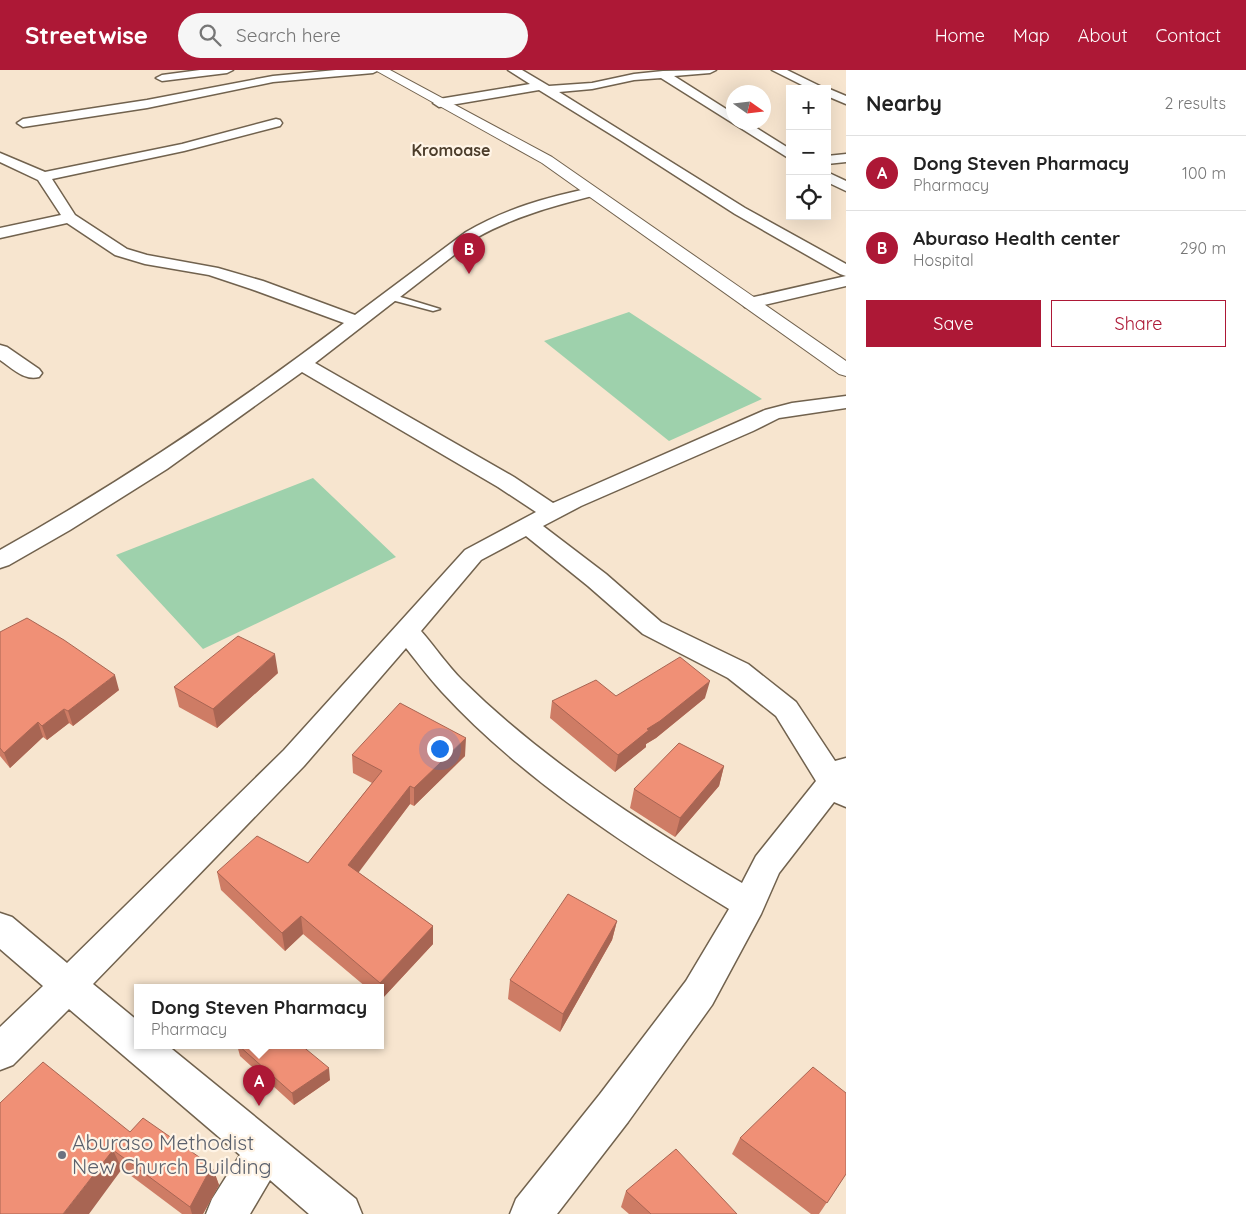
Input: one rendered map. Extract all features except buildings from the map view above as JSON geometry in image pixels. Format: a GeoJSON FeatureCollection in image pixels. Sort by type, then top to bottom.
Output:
{"type":"FeatureCollection","features":[{"type":"Feature","properties":{"kind":"street"},"geometry":{"type":"LineString","coordinates":[[162,78],[227,70]]}},
{"type":"Feature","properties":{"kind":"street"},"geometry":{"type":"LineString","coordinates":[[282,70],[293,77]]}},
{"type":"Feature","properties":{"kind":"street"},"geometry":{"type":"LineString","coordinates":[[23,123],[147,104],[273,79],[373,70]]}},
{"type":"Feature","properties":{"kind":"street"},"geometry":{"type":"LineString","coordinates":[[381,70],[547,160],[846,370]]}},
{"type":"Feature","properties":{"kind":"street"},"geometry":{"type":"LineString","coordinates":[[514,70],[618,132],[740,211],[846,271]]}},
{"type":"Feature","properties":{"kind":"street"},"geometry":{"type":"LineString","coordinates":[[439,103],[542,88],[592,86],[661,72],[710,70]]}},
{"type":"Feature","properties":{"kind":"street"},"geometry":{"type":"LineString","coordinates":[[778,70],[811,85]]}},
{"type":"Feature","properties":{"kind":"street"},"geometry":{"type":"LineString","coordinates":[[661,72],[726,115]]}},
{"type":"Feature","properties":{"kind":"street"},"geometry":{"type":"LineString","coordinates":[[831,94],[846,100]]}},
{"type":"Feature","properties":{"kind":"street"},"geometry":{"type":"LineString","coordinates":[[43,177],[184,147],[276,123]]}},
{"type":"Feature","properties":{"kind":"street"},"geometry":{"type":"LineString","coordinates":[[751,130],[786,152]]}},
{"type":"Feature","properties":{"kind":"street"},"geometry":{"type":"LineString","coordinates":[[0,157],[43,177],[70,218],[121,252],[212,271],[257,285],[356,322]]}},
{"type":"Feature","properties":{"kind":"street"},"geometry":{"type":"LineString","coordinates":[[831,160],[846,158]]}},
{"type":"Feature","properties":{"kind":"street"},"geometry":{"type":"LineString","coordinates":[[831,178],[846,187]]}},
{"type":"Feature","properties":{"kind":"street"},"geometry":{"type":"LineString","coordinates":[[0,560],[62,525],[159,464],[302,364],[451,250],[493,222],[528,207],[558,198],[591,192]]}},
{"type":"Feature","properties":{"kind":"street"},"geometry":{"type":"LineString","coordinates":[[0,233],[70,218]]}},
{"type":"Feature","properties":{"kind":"street"},"geometry":{"type":"LineString","coordinates":[[751,303],[846,281]]}},
{"type":"Feature","properties":{"kind":"street"},"geometry":{"type":"LineString","coordinates":[[0,351],[32,373]]}},
{"type":"Feature","properties":{"kind":"street"},"geometry":{"type":"LineString","coordinates":[[302,364],[506,482],[551,512]]}},
{"type":"Feature","properties":{"kind":"street"},"geometry":{"type":"LineString","coordinates":[[0,1052],[294,758],[473,555],[573,501],[772,414],[792,409],[846,402]]}},
{"type":"Feature","properties":{"kind":"street"},"geometry":{"type":"LineString","coordinates":[[527,525],[597,580],[652,628],[738,671],[786,709],[818,757],[841,782],[767,866],[749,904],[699,993],[614,1108],[532,1214]]}},
{"type":"Feature","properties":{"kind":"street"},"geometry":{"type":"LineString","coordinates":[[406,630],[459,693],[538,763],[676,861],[749,904]]}},
{"type":"Feature","properties":{"kind":"street"},"geometry":{"type":"LineString","coordinates":[[0,928],[134,1041]]}},
{"type":"Feature","properties":{"kind":"street"},"geometry":{"type":"LineString","coordinates":[[144,1049],[341,1214]]}},
{"type":"Feature","properties":{"kind":"street"},"geometry":{"type":"LineString","coordinates":[[226,1214],[265,1150]]}},
{"type":"Feature","properties":{"kind":"lane"},"geometry":{"type":"LineString","coordinates":[[391,297],[436,309]]}},
{"type":"Feature","properties":{"kind":"green space"},"geometry":{"type":"Polygon","coordinates":[[[629,312],[762,399],[669,441],[544,341],[629,312]]]}},
{"type":"Feature","properties":{"kind":"green space"},"geometry":{"type":"Polygon","coordinates":[[[313,478],[396,557],[203,649],[116,555],[313,478]]]}},
{"type":"Feature","properties":{"kind":"place","name":"Aburaso Health center"},"geometry":{"type":"Point","coordinates":[469,274]}},
{"type":"Feature","properties":{"kind":"place","name":"Dong Steven Pharmacy"},"geometry":{"type":"Point","coordinates":[259,1106]}},
{"type":"Feature","properties":{"kind":"place","name":"Aburaso Methodist New Church Building"},"geometry":{"type":"Point","coordinates":[62,1155]}},
{"type":"Feature","properties":{"kind":"district","name":"Kromoase"},"geometry":{"type":"Point","coordinates":[451,150]}}]}
